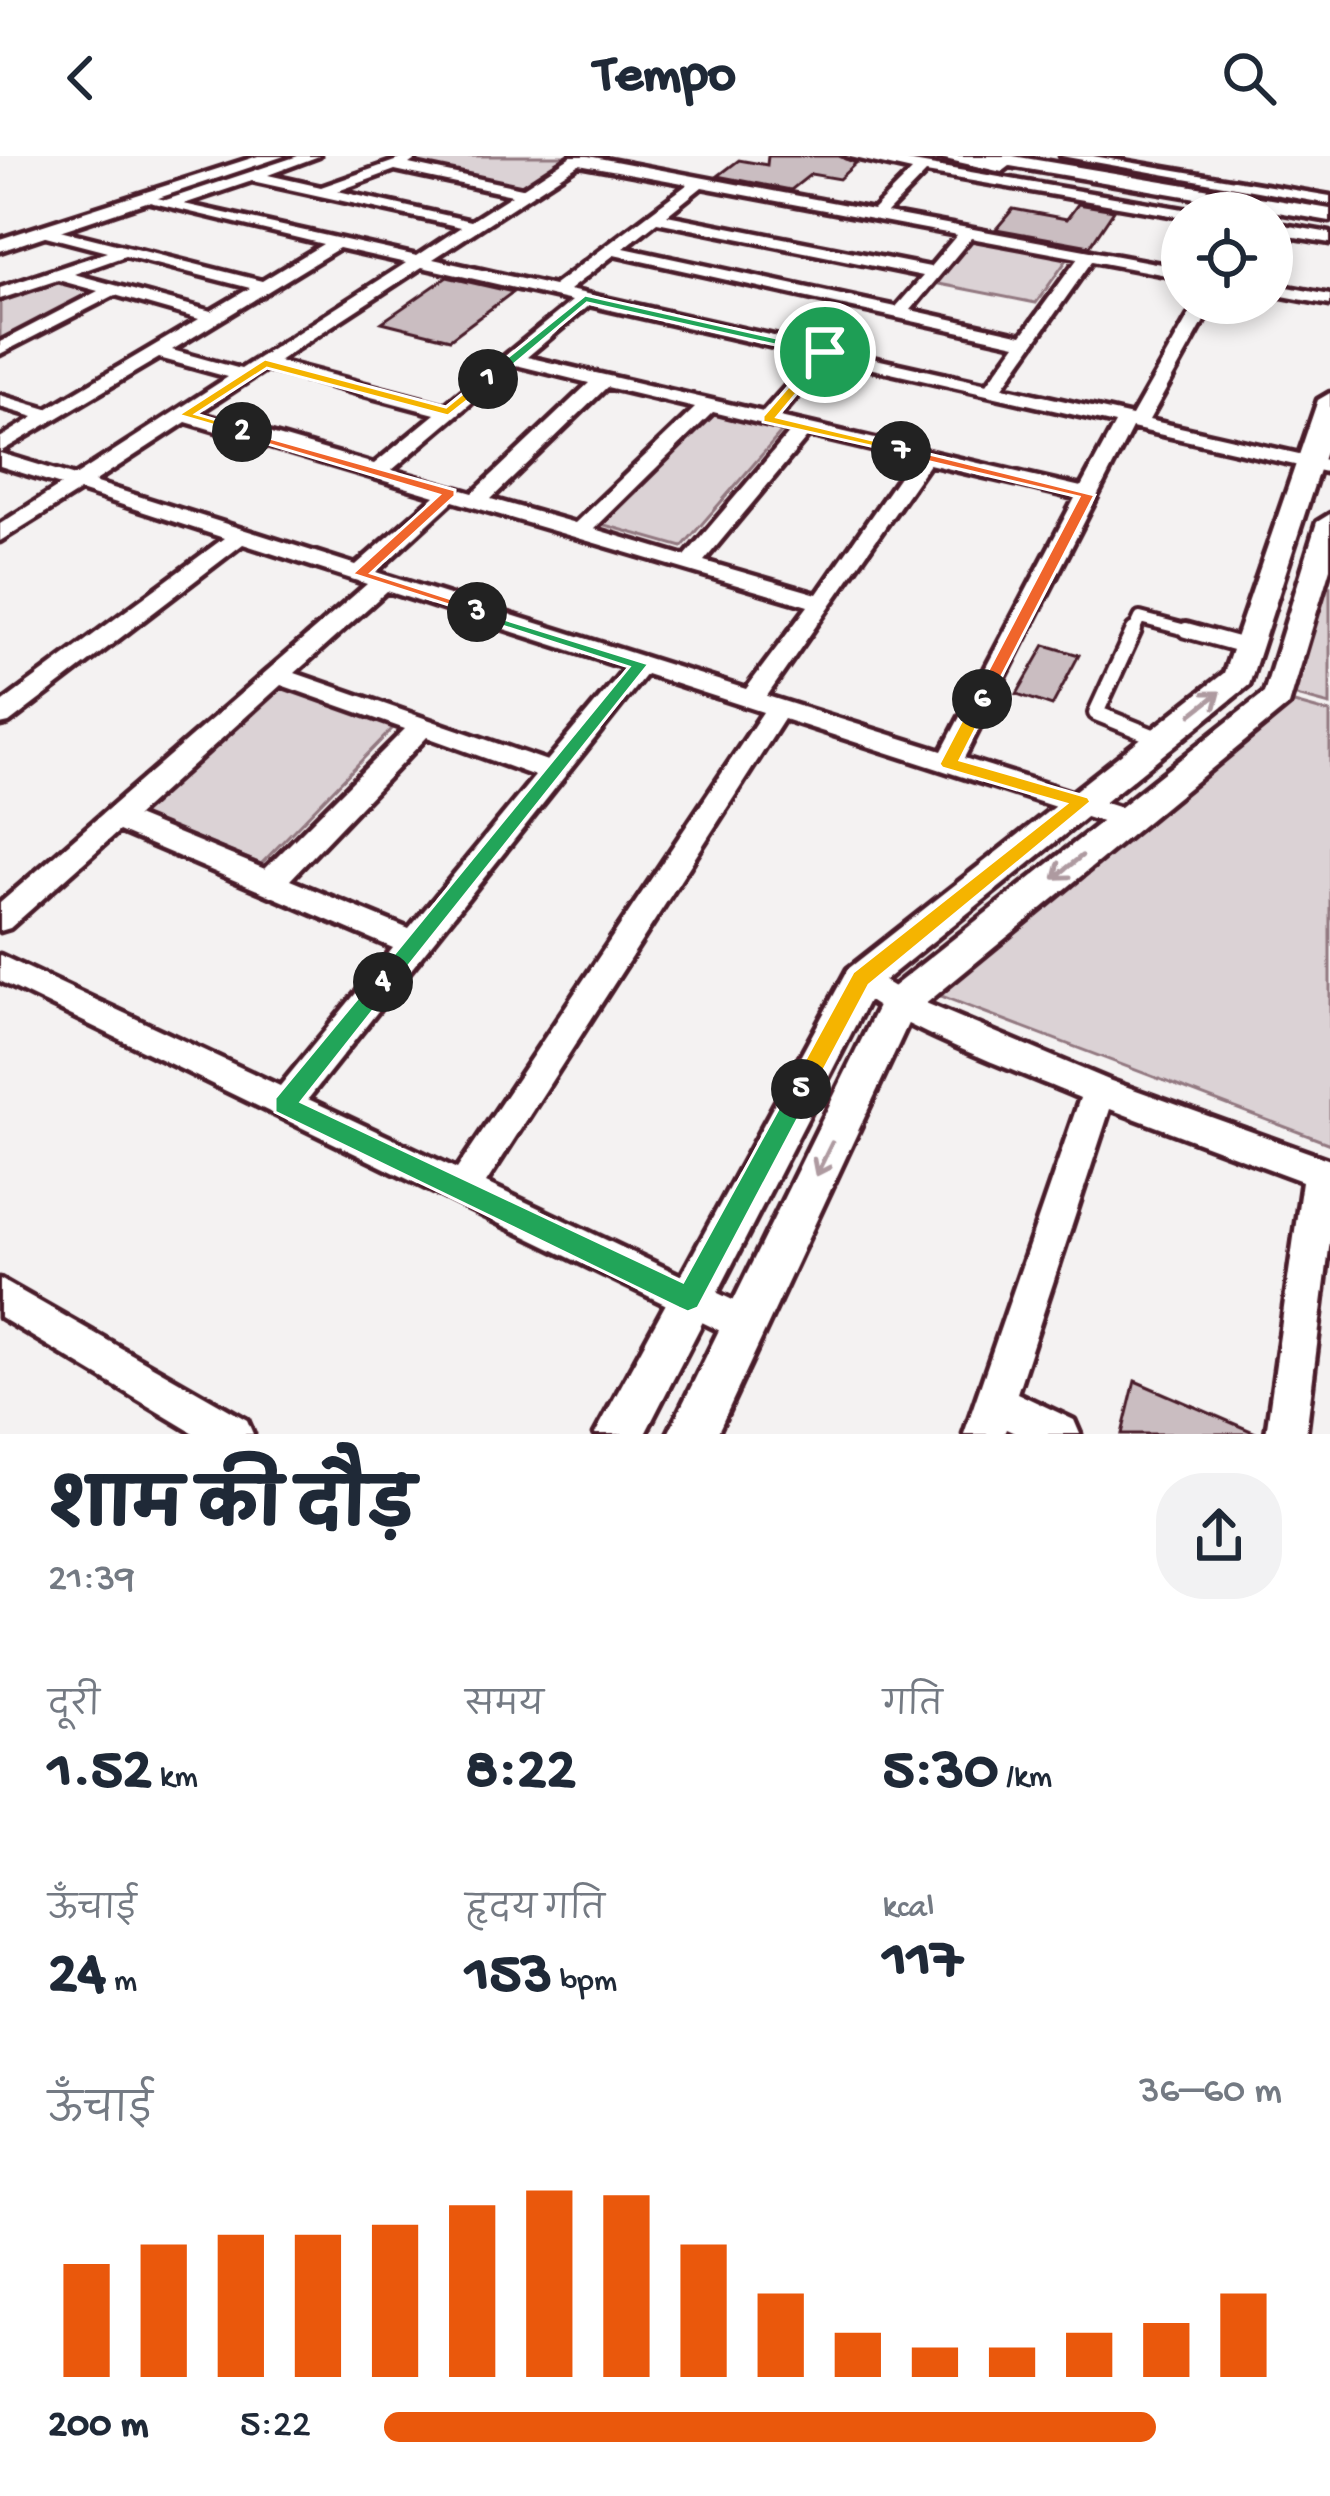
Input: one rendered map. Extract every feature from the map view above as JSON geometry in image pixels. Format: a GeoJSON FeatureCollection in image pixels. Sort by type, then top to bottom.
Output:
{"type":"FeatureCollection","features":[{"type":"Feature","properties":{"kind":"street"},"geometry":{"type":"LineString","coordinates":[[0,245],[275,156]]}},
{"type":"Feature","properties":{"kind":"street"},"geometry":{"type":"LineString","coordinates":[[167,204],[312,156]]}},
{"type":"Feature","properties":{"kind":"street"},"geometry":{"type":"LineString","coordinates":[[321,192],[417,156]]}},
{"type":"Feature","properties":{"kind":"street"},"geometry":{"type":"LineString","coordinates":[[853,156],[1161,209]]}},
{"type":"Feature","properties":{"kind":"street"},"geometry":{"type":"LineString","coordinates":[[941,156],[1161,194]]}},
{"type":"Feature","properties":{"kind":"street"},"geometry":{"type":"LineString","coordinates":[[982,156],[1330,219]]}},
{"type":"Feature","properties":{"kind":"street"},"geometry":{"type":"LineString","coordinates":[[1068,156],[1330,200]]}},
{"type":"Feature","properties":{"kind":"street"},"geometry":{"type":"LineString","coordinates":[[0,534],[579,158],[1161,269]]}},
{"type":"Feature","properties":{"kind":"street"},"geometry":{"type":"LineString","coordinates":[[392,165],[525,193]]}},
{"type":"Feature","properties":{"kind":"street"},"geometry":{"type":"LineString","coordinates":[[877,215],[923,168]]}},
{"type":"Feature","properties":{"kind":"street"},"geometry":{"type":"LineString","coordinates":[[251,176],[475,226]]}},
{"type":"Feature","properties":{"kind":"street"},"geometry":{"type":"LineString","coordinates":[[556,292],[700,182]]}},
{"type":"Feature","properties":{"kind":"street"},"geometry":{"type":"LineString","coordinates":[[144,199],[1320,464]]}},
{"type":"Feature","properties":{"kind":"street"},"geometry":{"type":"LineString","coordinates":[[1293,215],[1330,219]]}},
{"type":"Feature","properties":{"kind":"street"},"geometry":{"type":"LineString","coordinates":[[655,217],[934,273]]}},
{"type":"Feature","properties":{"kind":"street"},"geometry":{"type":"LineString","coordinates":[[44,231],[264,286]]}},
{"type":"Feature","properties":{"kind":"street"},"geometry":{"type":"LineString","coordinates":[[900,314],[968,232]]}},
{"type":"Feature","properties":{"kind":"street"},"geometry":{"type":"LineString","coordinates":[[1293,232],[1330,238]]}},
{"type":"Feature","properties":{"kind":"street"},"geometry":{"type":"LineString","coordinates":[[0,446],[337,242]]}},
{"type":"Feature","properties":{"kind":"street"},"geometry":{"type":"LineString","coordinates":[[611,250],[1027,341]]}},
{"type":"Feature","properties":{"kind":"street"},"geometry":{"type":"LineString","coordinates":[[0,293],[124,251]]}},
{"type":"Feature","properties":{"kind":"street"},"geometry":{"type":"LineString","coordinates":[[992,390],[1088,255]]}},
{"type":"Feature","properties":{"kind":"street"},"geometry":{"type":"LineString","coordinates":[[56,274],[212,317]]}},
{"type":"Feature","properties":{"kind":"street"},"geometry":{"type":"LineString","coordinates":[[0,349],[112,290]]}},
{"type":"Feature","properties":{"kind":"street"},"geometry":{"type":"LineString","coordinates":[[1293,294],[1330,300]]}},
{"type":"Feature","properties":{"kind":"street"},"geometry":{"type":"LineString","coordinates":[[377,472],[585,298]]}},
{"type":"Feature","properties":{"kind":"street"},"geometry":{"type":"LineString","coordinates":[[949,764],[1088,495],[1191,324]]}},
{"type":"Feature","properties":{"kind":"street"},"geometry":{"type":"LineString","coordinates":[[156,351],[244,376]]}},
{"type":"Feature","properties":{"kind":"street"},"geometry":{"type":"LineString","coordinates":[[768,419],[825,352]]}},
{"type":"Feature","properties":{"kind":"street"},"geometry":{"type":"LineString","coordinates":[[513,359],[1088,495]]}},
{"type":"Feature","properties":{"kind":"street"},"geometry":{"type":"LineString","coordinates":[[265,363],[448,412]]}},
{"type":"Feature","properties":{"kind":"street"},"geometry":{"type":"LineString","coordinates":[[476,501],[603,380]]}},
{"type":"Feature","properties":{"kind":"street"},"geometry":{"type":"LineString","coordinates":[[0,401],[50,416]]}},
{"type":"Feature","properties":{"kind":"street"},"geometry":{"type":"LineString","coordinates":[[579,532],[709,405]]}},
{"type":"Feature","properties":{"kind":"street"},"geometry":{"type":"LineString","coordinates":[[184,415],[822,603]]}},
{"type":"Feature","properties":{"kind":"street"},"geometry":{"type":"LineString","coordinates":[[619,1434],[861,979],[1238,678],[1320,464],[1327,416]]}},
{"type":"Feature","properties":{"kind":"street"},"geometry":{"type":"LineString","coordinates":[[690,564],[804,428]]}},
{"type":"Feature","properties":{"kind":"street"},"geometry":{"type":"LineString","coordinates":[[462,1192],[822,603],[924,456]]}},
{"type":"Feature","properties":{"kind":"street"},"geometry":{"type":"LineString","coordinates":[[0,459],[1127,820]]}},
{"type":"Feature","properties":{"kind":"street"},"geometry":{"type":"LineString","coordinates":[[0,920],[278,675],[450,493]]}},
{"type":"Feature","properties":{"kind":"street"},"geometry":{"type":"LineString","coordinates":[[692,1434],[898,1005],[1278,698],[1330,522]]}},
{"type":"Feature","properties":{"kind":"street"},"geometry":{"type":"LineString","coordinates":[[0,717],[240,536]]}},
{"type":"Feature","properties":{"kind":"street"},"geometry":{"type":"LineString","coordinates":[[284,1105],[640,664]]}},
{"type":"Feature","properties":{"kind":"street"},"geometry":{"type":"LineString","coordinates":[[278,675],[553,773]]}},
{"type":"Feature","properties":{"kind":"street"},"geometry":{"type":"LineString","coordinates":[[268,883],[422,727]]}},
{"type":"Feature","properties":{"kind":"street"},"geometry":{"type":"LineString","coordinates":[[115,818],[414,944]]}},
{"type":"Feature","properties":{"kind":"street"},"geometry":{"type":"LineString","coordinates":[[0,967],[746,1324]]}},
{"type":"Feature","properties":{"kind":"street"},"geometry":{"type":"LineString","coordinates":[[861,979],[898,1005],[1100,1090],[1326,1174],[1286,1434]]}},
{"type":"Feature","properties":{"kind":"street"},"geometry":{"type":"LineString","coordinates":[[1060,1434],[990,1418],[1100,1090]]}},
{"type":"Feature","properties":{"kind":"street"},"geometry":{"type":"LineString","coordinates":[[0,1298],[233,1434]]}},
{"type":"Feature","properties":{"kind":"lane"},"geometry":{"type":"LineString","coordinates":[[1160,740],[1096,713],[1140,618],[1249,647]]}},
{"type":"Feature","properties":{"kind":"shaded area"},"geometry":{"type":"Polygon","coordinates":[[[427,156],[569,156],[520,188],[403,164],[427,156]]]}},
{"type":"Feature","properties":{"kind":"shaded area"},"geometry":{"type":"Polygon","coordinates":[[[974,236],[1071,254],[1036,303],[934,283],[974,236]]]}},
{"type":"Feature","properties":{"kind":"shaded area"},"geometry":{"type":"Polygon","coordinates":[[[53,278],[101,291],[0,344],[0,296],[53,278]]]}},
{"type":"Feature","properties":{"kind":"shaded area"},"geometry":{"type":"Polygon","coordinates":[[[711,409],[786,427],[682,547],[601,524],[711,409]]]}},
{"type":"Feature","properties":{"kind":"shaded area"},"geometry":{"type":"Polygon","coordinates":[[[1330,587],[1330,705],[1289,694],[1320,588],[1330,587]]]}},
{"type":"Feature","properties":{"kind":"shaded area"},"geometry":{"type":"Polygon","coordinates":[[[273,684],[394,727],[261,864],[132,812],[273,684]]]}},
{"type":"Feature","properties":{"kind":"shaded area"},"geometry":{"type":"Polygon","coordinates":[[[1294,703],[1330,713],[1330,1144],[936,994],[1294,703]]]}},
{"type":"Feature","properties":{"kind":"building"},"geometry":{"type":"Polygon","coordinates":[[[768,156],[839,156],[856,163],[839,179],[811,174],[791,190],[718,176],[739,160],[767,165],[768,156]]]}},
{"type":"Feature","properties":{"kind":"building"},"geometry":{"type":"Polygon","coordinates":[[[1078,204],[1114,210],[1090,246],[996,229],[1013,209],[1067,219],[1078,204]]]}},
{"type":"Feature","properties":{"kind":"building"},"geometry":{"type":"Polygon","coordinates":[[[447,277],[513,292],[450,339],[382,322],[447,277]]]}},
{"type":"Feature","properties":{"kind":"building"},"geometry":{"type":"Polygon","coordinates":[[[1045,645],[1079,655],[1052,706],[1017,694],[1045,645]]]}},
{"type":"Feature","properties":{"kind":"building"},"geometry":{"type":"Polygon","coordinates":[[[1135,1381],[1258,1434],[1122,1434],[1135,1381]]]}},
{"type":"Feature","properties":{"kind":"route"},"geometry":{"type":"LineString","coordinates":[[585,298],[825,352],[768,419],[1088,495],[949,764],[1082,802],[861,979],[688,1299],[284,1105],[640,664],[360,574],[450,493],[184,415],[265,363],[448,412],[585,298]]}}]}
